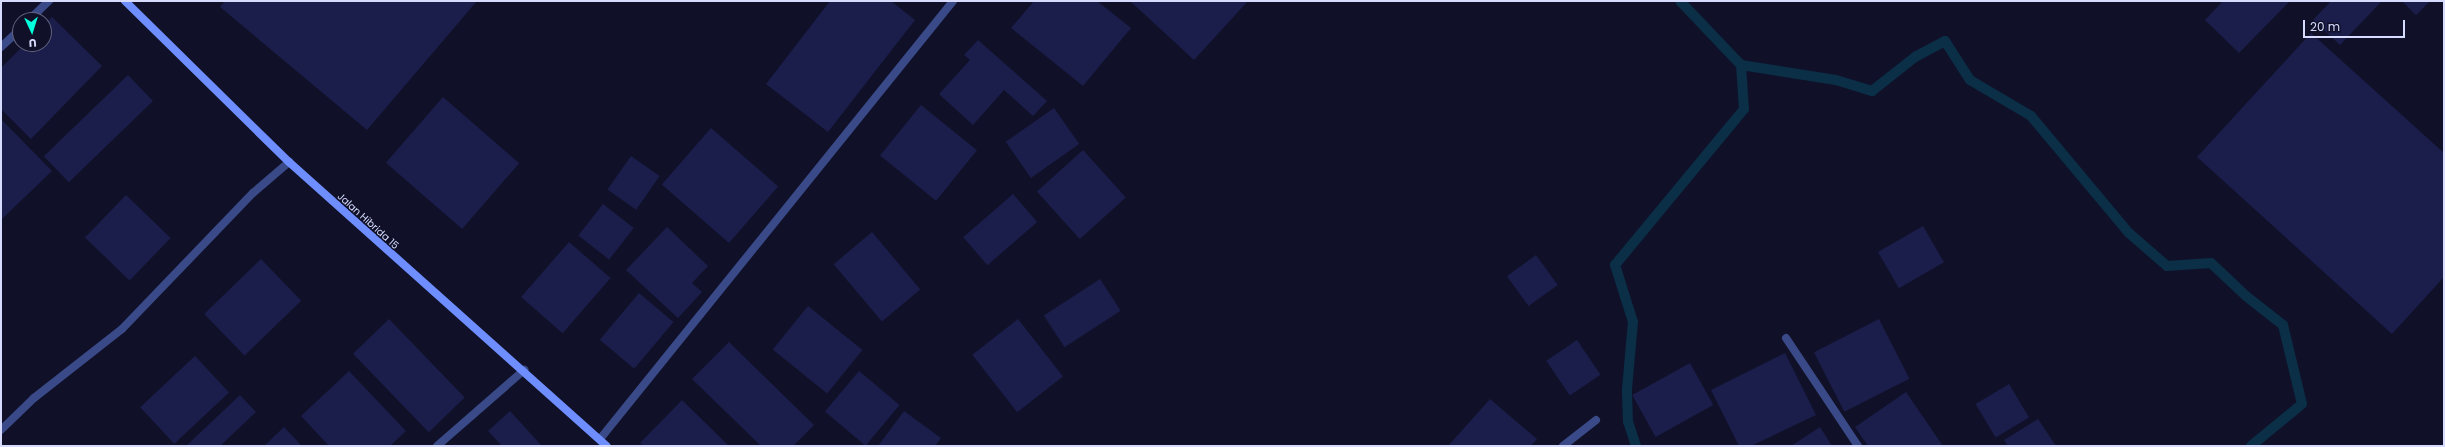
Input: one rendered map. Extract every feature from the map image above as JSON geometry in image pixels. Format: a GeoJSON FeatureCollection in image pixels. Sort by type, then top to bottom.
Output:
{"type":"FeatureCollection","features":[{"type":"Feature","properties":{"kind":"street"},"geometry":{"type":"LineString","coordinates":[[37,12],[49,1]]}},
{"type":"Feature","properties":{"kind":"street","name":"Jalan Hibrida 15"},"geometry":{"type":"LineString","coordinates":[[125,1],[288,162],[524,370],[607,446]]}},
{"type":"Feature","properties":{"kind":"street"},"geometry":{"type":"LineString","coordinates":[[600,439],[953,1]]}},
{"type":"Feature","properties":{"kind":"street"},"geometry":{"type":"LineString","coordinates":[[1,47],[12,37]]}},
{"type":"Feature","properties":{"kind":"street"},"geometry":{"type":"LineString","coordinates":[[1,430],[34,398],[122,329],[253,192],[288,162]]}},
{"type":"Feature","properties":{"kind":"street"},"geometry":{"type":"LineString","coordinates":[[1786,338],[1858,446]]}},
{"type":"Feature","properties":{"kind":"street"},"geometry":{"type":"LineString","coordinates":[[437,446],[524,370]]}},
{"type":"Feature","properties":{"kind":"street"},"geometry":{"type":"LineString","coordinates":[[1563,446],[1596,420]]}},
{"type":"Feature","properties":{"kind":"building"},"geometry":{"type":"Polygon","coordinates":[[[225,1],[477,1],[367,130],[220,7],[225,1]]]}},
{"type":"Feature","properties":{"kind":"building"},"geometry":{"type":"Polygon","coordinates":[[[830,1],[891,1],[915,20],[828,132],[766,84],[830,1]]]}},
{"type":"Feature","properties":{"kind":"building"},"geometry":{"type":"Polygon","coordinates":[[[1034,1],[1097,1],[1131,28],[1083,86],[1011,28],[1034,1]]]}},
{"type":"Feature","properties":{"kind":"building"},"geometry":{"type":"Polygon","coordinates":[[[1130,1],[1248,1],[1194,60],[1130,1]]]}},
{"type":"Feature","properties":{"kind":"building"},"geometry":{"type":"Polygon","coordinates":[[[2223,1],[2290,1],[2239,53],[2205,20],[2223,1]]]}},
{"type":"Feature","properties":{"kind":"building"},"geometry":{"type":"Polygon","coordinates":[[[2331,1],[2382,1],[2340,45],[2313,20],[2331,1]]]}},
{"type":"Feature","properties":{"kind":"building"},"geometry":{"type":"Polygon","coordinates":[[[2402,1],[2430,1],[2416,15],[2402,1]]]}},
{"type":"Feature","properties":{"kind":"building"},"geometry":{"type":"Polygon","coordinates":[[[52,17],[102,66],[31,139],[1,109],[1,68],[17,52],[52,52],[52,17]]]}},
{"type":"Feature","properties":{"kind":"building"},"geometry":{"type":"Polygon","coordinates":[[[2311,33],[2444,153],[2444,277],[2392,334],[2197,157],[2311,33]]]}},
{"type":"Feature","properties":{"kind":"building"},"geometry":{"type":"Polygon","coordinates":[[[978,40],[1047,101],[1033,116],[1004,90],[973,125],[939,94],[970,60],[964,55],[978,40]]]}},
{"type":"Feature","properties":{"kind":"building"},"geometry":{"type":"Polygon","coordinates":[[[128,75],[153,101],[69,182],[44,156],[128,75]]]}},
{"type":"Feature","properties":{"kind":"building"},"geometry":{"type":"Polygon","coordinates":[[[443,97],[519,163],[462,229],[386,163],[443,97]]]}},
{"type":"Feature","properties":{"kind":"building"},"geometry":{"type":"Polygon","coordinates":[[[921,105],[977,150],[936,201],[880,156],[921,105]]]}},
{"type":"Feature","properties":{"kind":"building"},"geometry":{"type":"Polygon","coordinates":[[[1054,108],[1079,144],[1031,178],[1006,142],[1054,108]]]}},
{"type":"Feature","properties":{"kind":"building"},"geometry":{"type":"Polygon","coordinates":[[[1,119],[52,171],[1,220],[1,119]]]}},
{"type":"Feature","properties":{"kind":"building"},"geometry":{"type":"Polygon","coordinates":[[[711,128],[778,186],[729,243],[662,185],[711,128]]]}},
{"type":"Feature","properties":{"kind":"building"},"geometry":{"type":"Polygon","coordinates":[[[1083,150],[1126,198],[1080,239],[1037,191],[1083,150]]]}},
{"type":"Feature","properties":{"kind":"building"},"geometry":{"type":"Polygon","coordinates":[[[631,156],[660,176],[636,210],[607,190],[631,156]]]}},
{"type":"Feature","properties":{"kind":"building"},"geometry":{"type":"Polygon","coordinates":[[[1013,194],[1037,222],[987,265],[963,237],[1013,194]]]}},
{"type":"Feature","properties":{"kind":"building"},"geometry":{"type":"Polygon","coordinates":[[[126,195],[171,238],[130,281],[85,237],[126,195]]]}},
{"type":"Feature","properties":{"kind":"building"},"geometry":{"type":"Polygon","coordinates":[[[603,204],[634,228],[609,260],[578,236],[603,204]]]}},
{"type":"Feature","properties":{"kind":"building"},"geometry":{"type":"Polygon","coordinates":[[[1923,226],[1944,262],[1899,288],[1878,252],[1923,226]]]}},
{"type":"Feature","properties":{"kind":"building"},"geometry":{"type":"Polygon","coordinates":[[[667,227],[708,266],[692,283],[702,292],[678,318],[626,270],[667,227]]]}},
{"type":"Feature","properties":{"kind":"building"},"geometry":{"type":"Polygon","coordinates":[[[872,232],[920,289],[882,322],[834,264],[872,232]]]}},
{"type":"Feature","properties":{"kind":"building"},"geometry":{"type":"Polygon","coordinates":[[[569,242],[611,278],[563,333],[521,297],[569,242]]]}},
{"type":"Feature","properties":{"kind":"building"},"geometry":{"type":"Polygon","coordinates":[[[1536,255],[1558,285],[1529,306],[1507,276],[1536,255]]]}},
{"type":"Feature","properties":{"kind":"building"},"geometry":{"type":"Polygon","coordinates":[[[261,259],[301,301],[244,356],[204,314],[261,259]]]}},
{"type":"Feature","properties":{"kind":"building"},"geometry":{"type":"Polygon","coordinates":[[[1100,279],[1121,311],[1065,347],[1044,315],[1100,279]]]}},
{"type":"Feature","properties":{"kind":"building"},"geometry":{"type":"Polygon","coordinates":[[[639,293],[673,322],[634,369],[600,340],[639,293]]]}},
{"type":"Feature","properties":{"kind":"building"},"geometry":{"type":"Polygon","coordinates":[[[808,306],[862,350],[827,394],[773,350],[808,306]]]}},
{"type":"Feature","properties":{"kind":"building"},"geometry":{"type":"Polygon","coordinates":[[[389,319],[465,397],[429,432],[353,354],[389,319]]]}},
{"type":"Feature","properties":{"kind":"building"},"geometry":{"type":"Polygon","coordinates":[[[1018,319],[1063,377],[1017,412],[972,355],[1018,319]]]}},
{"type":"Feature","properties":{"kind":"building"},"geometry":{"type":"Polygon","coordinates":[[[1879,319],[1909,379],[1844,412],[1814,352],[1879,319]]]}},
{"type":"Feature","properties":{"kind":"building"},"geometry":{"type":"Polygon","coordinates":[[[1577,340],[1600,375],[1570,396],[1546,361],[1577,340]]]}},
{"type":"Feature","properties":{"kind":"building"},"geometry":{"type":"Polygon","coordinates":[[[729,342],[814,425],[793,446],[761,446],[692,379],[729,342]]]}},
{"type":"Feature","properties":{"kind":"building"},"geometry":{"type":"Polygon","coordinates":[[[1785,353],[1816,415],[1751,446],[1739,446],[1711,390],[1785,353]]]}},
{"type":"Feature","properties":{"kind":"building"},"geometry":{"type":"Polygon","coordinates":[[[195,356],[229,393],[174,444],[140,407],[195,356]]]}},
{"type":"Feature","properties":{"kind":"building"},"geometry":{"type":"Polygon","coordinates":[[[1690,363],[1713,405],[1656,437],[1632,395],[1690,363]]]}},
{"type":"Feature","properties":{"kind":"building"},"geometry":{"type":"Polygon","coordinates":[[[349,371],[406,431],[390,446],[329,446],[301,416],[349,371]]]}},
{"type":"Feature","properties":{"kind":"building"},"geometry":{"type":"Polygon","coordinates":[[[859,371],[900,405],[866,446],[825,412],[859,371]]]}},
{"type":"Feature","properties":{"kind":"building"},"geometry":{"type":"Polygon","coordinates":[[[2009,384],[2029,417],[1996,438],[1976,404],[2009,384]]]}},
{"type":"Feature","properties":{"kind":"building"},"geometry":{"type":"Polygon","coordinates":[[[1906,392],[1943,446],[1868,446],[1855,427],[1906,392]]]}},
{"type":"Feature","properties":{"kind":"building"},"geometry":{"type":"Polygon","coordinates":[[[240,395],[256,412],[220,446],[186,446],[240,395]]]}},
{"type":"Feature","properties":{"kind":"building"},"geometry":{"type":"Polygon","coordinates":[[[1490,399],[1537,439],[1531,446],[1448,446],[1490,399]]]}},
{"type":"Feature","properties":{"kind":"building"},"geometry":{"type":"Polygon","coordinates":[[[682,400],[729,446],[643,446],[640,443],[682,400]]]}},
{"type":"Feature","properties":{"kind":"building"},"geometry":{"type":"Polygon","coordinates":[[[510,411],[542,446],[502,446],[488,431],[510,411]]]}},
{"type":"Feature","properties":{"kind":"building"},"geometry":{"type":"Polygon","coordinates":[[[904,411],[941,438],[935,446],[878,446],[904,411]]]}},
{"type":"Feature","properties":{"kind":"building"},"geometry":{"type":"Polygon","coordinates":[[[2038,419],[2056,446],[2008,446],[2004,440],[2038,419]]]}},
{"type":"Feature","properties":{"kind":"building"},"geometry":{"type":"Polygon","coordinates":[[[284,427],[302,446],[264,446],[284,427]]]}},
{"type":"Feature","properties":{"kind":"building"},"geometry":{"type":"Polygon","coordinates":[[[1820,427],[1832,446],[1791,446],[1820,427]]]}},
{"type":"Feature","properties":{"kind":"waterway"},"geometry":{"type":"LineString","coordinates":[[1636,446],[1628,422],[1627,389],[1633,322],[1615,265],[1744,109],[1741,65],[1680,1]]}},
{"type":"Feature","properties":{"kind":"waterway"},"geometry":{"type":"LineString","coordinates":[[1741,65],[1836,80],[1872,91],[1915,57],[1945,41],[1970,80],[2031,116],[2129,233],[2167,266],[2211,263],[2246,296],[2283,325],[2302,404],[2251,446]]}}]}
